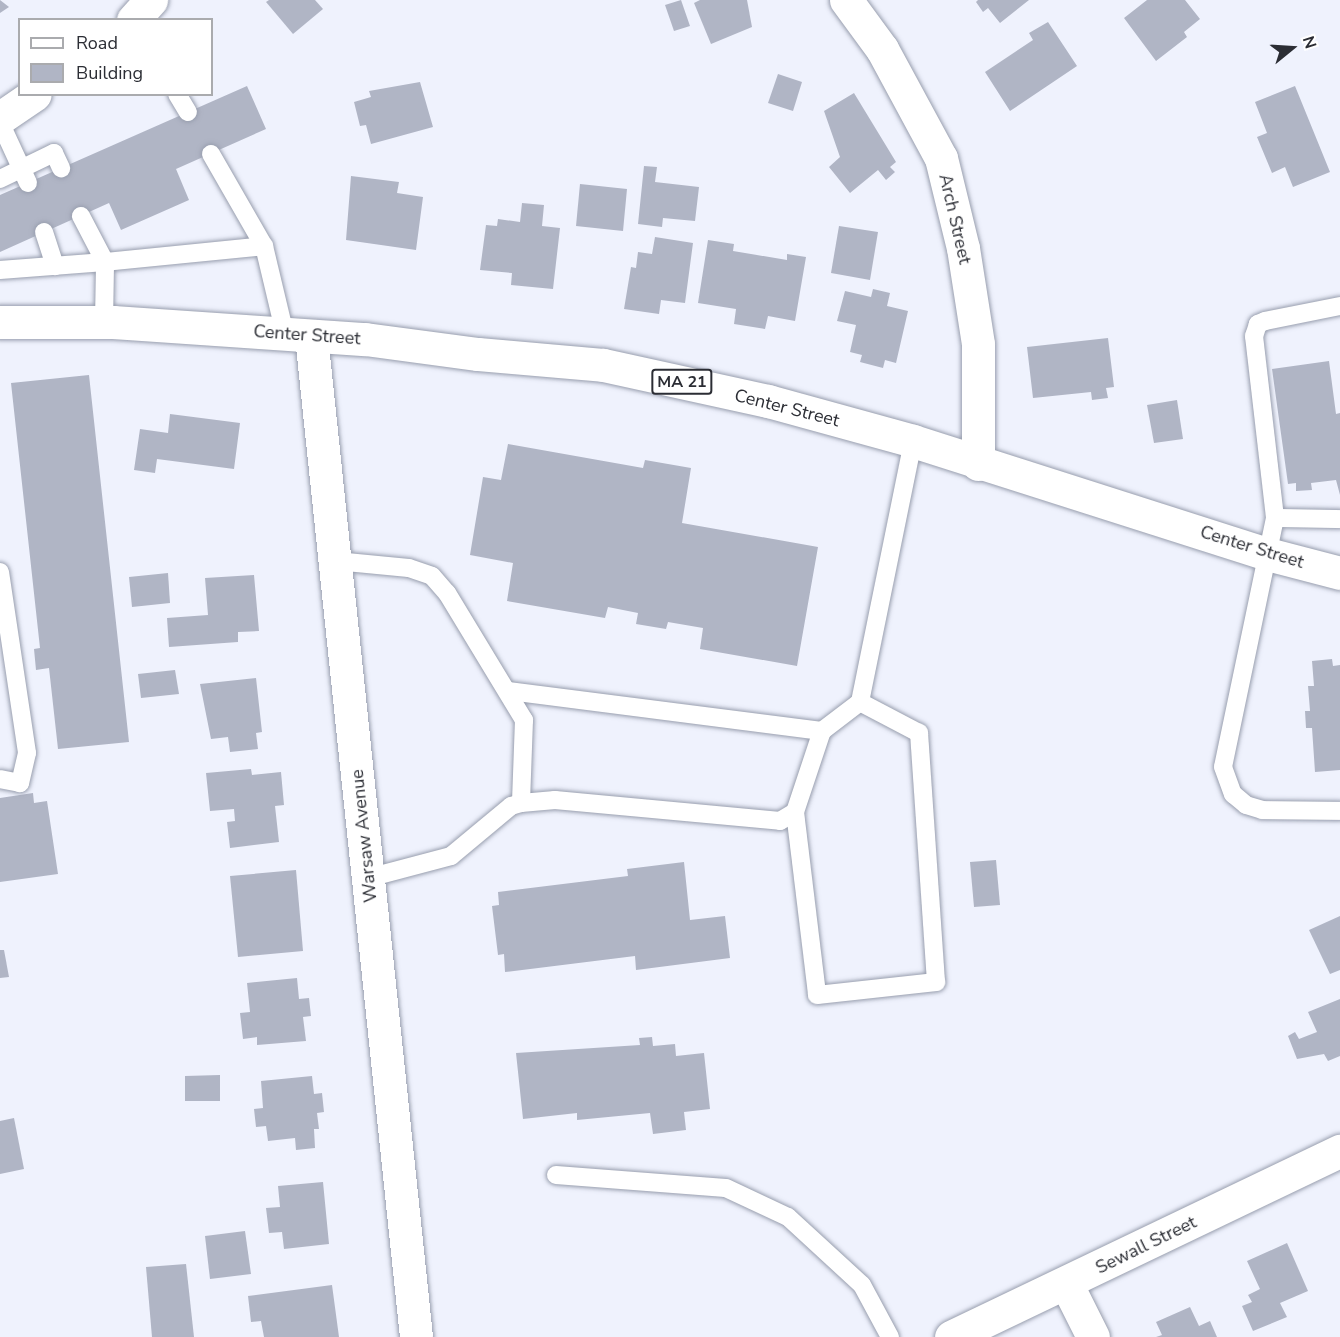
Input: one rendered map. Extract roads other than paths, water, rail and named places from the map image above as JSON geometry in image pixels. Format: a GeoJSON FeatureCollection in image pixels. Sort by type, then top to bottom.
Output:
{"type":"FeatureCollection","features":[{"type":"Feature","properties":{"kind":"street"},"geometry":{"type":"LineString","coordinates":[[135,18],[151,0]]}},
{"type":"Feature","properties":{"kind":"street","name":"Arch Street"},"geometry":{"type":"LineString","coordinates":[[846,0],[882,49],[941,158],[963,248],[978,344],[978,464]]}},
{"type":"Feature","properties":{"kind":"street"},"geometry":{"type":"LineString","coordinates":[[0,120],[32,96]]}},
{"type":"Feature","properties":{"kind":"street","name":"Center Street"},"geometry":{"type":"LineString","coordinates":[[0,322],[104,322],[298,335],[603,365],[768,401],[913,441],[978,464],[1267,554],[1340,573]]}},
{"type":"Feature","properties":{"kind":"street","name":"Warsaw Avenue"},"geometry":{"type":"LineString","coordinates":[[298,335],[336,561],[416,1337]]}},
{"type":"Feature","properties":{"kind":"street","name":"Sewall Street"},"geometry":{"type":"LineString","coordinates":[[951,1337],[1340,1151]]}},
{"type":"Feature","properties":{"kind":"street"},"geometry":{"type":"LineString","coordinates":[[1066,1283],[1093,1337]]}},
{"type":"Feature","properties":{"kind":"lane"},"geometry":{"type":"LineString","coordinates":[[178,96],[188,112]]}},
{"type":"Feature","properties":{"kind":"lane"},"geometry":{"type":"LineString","coordinates":[[0,120],[24,176]]}},
{"type":"Feature","properties":{"kind":"lane"},"geometry":{"type":"LineString","coordinates":[[0,179],[24,176],[54,153],[61,168]]}},
{"type":"Feature","properties":{"kind":"lane"},"geometry":{"type":"LineString","coordinates":[[211,153],[264,246],[298,335]]}},
{"type":"Feature","properties":{"kind":"lane"},"geometry":{"type":"LineString","coordinates":[[81,216],[105,262],[104,322]]}},
{"type":"Feature","properties":{"kind":"lane"},"geometry":{"type":"LineString","coordinates":[[44,232],[55,266]]}},
{"type":"Feature","properties":{"kind":"lane"},"geometry":{"type":"LineString","coordinates":[[1,251],[4,269],[105,262],[264,246]]}},
{"type":"Feature","properties":{"kind":"lane"},"geometry":{"type":"LineString","coordinates":[[1340,306],[1265,321],[1255,329],[1275,518],[1223,767],[1226,781],[1233,794],[1246,805],[1262,810],[1340,811]]}},
{"type":"Feature","properties":{"kind":"lane"},"geometry":{"type":"LineString","coordinates":[[860,702],[919,733],[936,982],[816,995],[795,812],[822,731],[860,702],[913,441]]}},
{"type":"Feature","properties":{"kind":"lane"},"geometry":{"type":"LineString","coordinates":[[1275,518],[1340,519]]}},
{"type":"Feature","properties":{"kind":"lane"},"geometry":{"type":"LineString","coordinates":[[336,561],[409,568],[432,576],[447,593],[509,691],[524,720],[521,803]]}},
{"type":"Feature","properties":{"kind":"lane"},"geometry":{"type":"LineString","coordinates":[[0,572],[27,753],[20,783],[0,779]]}},
{"type":"Feature","properties":{"kind":"lane"},"geometry":{"type":"LineString","coordinates":[[509,691],[822,731]]}},
{"type":"Feature","properties":{"kind":"lane"},"geometry":{"type":"LineString","coordinates":[[368,878],[451,856],[511,806],[521,803],[555,800],[780,821],[795,812]]}},
{"type":"Feature","properties":{"kind":"lane"},"geometry":{"type":"LineString","coordinates":[[556,1175],[726,1188],[788,1217],[862,1285],[890,1337]]}}]}
